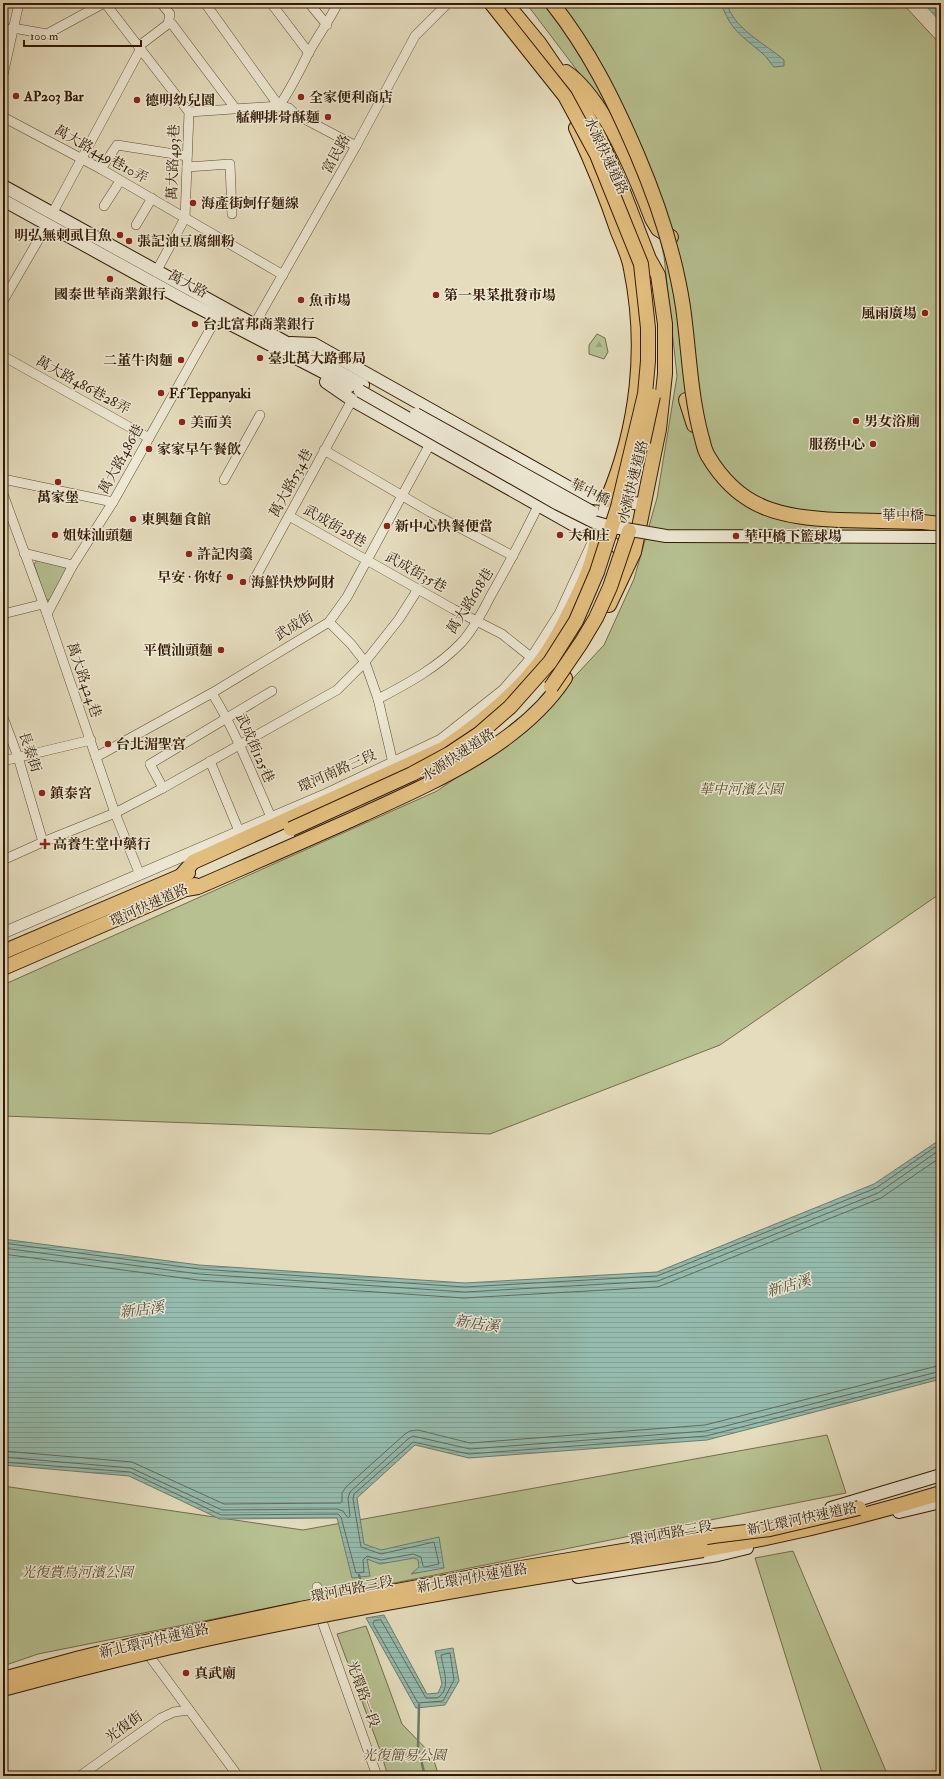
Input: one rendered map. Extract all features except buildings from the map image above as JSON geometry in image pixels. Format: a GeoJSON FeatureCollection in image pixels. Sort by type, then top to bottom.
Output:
{"type":"FeatureCollection","features":[{"type":"Feature","properties":{"kind":"highway","name":"水源快速道路"},"geometry":{"type":"LineString","coordinates":[[292,833],[412,774],[461,746],[479,734],[497,718],[536,680],[566,639],[579,615],[597,572],[613,524],[644,394],[648,361],[648,328],[641,264],[597,154],[565,96],[491,3]]}},
{"type":"Feature","properties":{"kind":"highway","name":"水源快速道路"},"geometry":{"type":"LineString","coordinates":[[292,833],[373,803],[445,766],[484,741],[524,705],[565,654],[578,634],[594,603],[622,525],[644,439],[654,390],[657,329],[649,259],[624,194],[599,137],[582,106],[539,43],[506,3]]}},
{"type":"Feature","properties":{"kind":"highway"},"geometry":{"type":"LineString","coordinates":[[552,3],[572,28],[609,90],[650,184],[675,265],[683,307],[693,396],[698,424],[707,454]]}},
{"type":"Feature","properties":{"kind":"highway"},"geometry":{"type":"LineString","coordinates":[[552,63],[572,76],[601,112],[617,139],[652,219],[658,229],[671,237]]}},
{"type":"Feature","properties":{"kind":"highway"},"geometry":{"type":"LineString","coordinates":[[565,96],[576,128],[604,190],[631,267],[636,302],[639,362],[636,400],[631,427],[620,463],[606,500]]}},
{"type":"Feature","properties":{"kind":"highway"},"geometry":{"type":"LineString","coordinates":[[597,534],[597,546],[590,568],[568,617],[554,641],[538,665],[505,702],[476,727],[443,750],[193,862],[183,883],[198,887],[415,790],[500,743],[530,718],[556,691],[597,630],[634,552],[659,428],[666,374],[665,324],[658,275],[649,259]]}},
{"type":"Feature","properties":{"kind":"highway"},"geometry":{"type":"LineString","coordinates":[[686,400],[695,428],[707,454],[729,484],[752,502],[782,514],[812,518],[941,524]]}},
{"type":"Feature","properties":{"kind":"highway"},"geometry":{"type":"LineString","coordinates":[[484,741],[514,725],[551,687],[596,618],[610,587],[629,531]]}},
{"type":"Feature","properties":{"kind":"highway","name":"環河快速道路"},"geometry":{"type":"LineString","coordinates":[[3,968],[292,833]]}},
{"type":"Feature","properties":{"kind":"highway","name":"環河快速道路"},"geometry":{"type":"LineString","coordinates":[[3,952],[183,883]]}},
{"type":"Feature","properties":{"kind":"highway","name":"新北環河快速道路"},"geometry":{"type":"LineString","coordinates":[[3,1679],[145,1642],[300,1609],[515,1569],[712,1536],[770,1529],[859,1508],[941,1483]]}},
{"type":"Feature","properties":{"kind":"highway","name":"新北環河快速道路"},"geometry":{"type":"LineString","coordinates":[[3,1689],[107,1662],[261,1627],[480,1586],[746,1542],[895,1507],[941,1493]]}},
{"type":"Feature","properties":{"kind":"main road","name":"萬大路"},"geometry":{"type":"LineString","coordinates":[[3,186],[49,219],[217,317],[286,348]]}},
{"type":"Feature","properties":{"kind":"main road","name":"萬大路"},"geometry":{"type":"LineString","coordinates":[[3,200],[49,219],[156,272],[254,325],[286,348],[359,392]]}},
{"type":"Feature","properties":{"kind":"main road"},"geometry":{"type":"LineString","coordinates":[[286,348],[314,344],[586,497],[606,500],[616,498],[643,504]]}},
{"type":"Feature","properties":{"kind":"main road"},"geometry":{"type":"LineString","coordinates":[[359,392],[430,444],[576,527],[606,537],[617,547],[634,552]]}},
{"type":"Feature","properties":{"kind":"main road","name":"華中橋"},"geometry":{"type":"LineString","coordinates":[[359,392],[598,515],[629,524],[662,530],[686,531],[941,530]]}},
{"type":"Feature","properties":{"kind":"main road","name":"華中橋"},"geometry":{"type":"LineString","coordinates":[[359,392],[558,504],[594,522],[629,531],[666,536],[941,537]]}},
{"type":"Feature","properties":{"kind":"main road"},"geometry":{"type":"LineString","coordinates":[[576,527],[589,524],[594,510],[586,497]]}},
{"type":"Feature","properties":{"kind":"main road","name":"環河西路三段"},"geometry":{"type":"LineString","coordinates":[[3,1696],[150,1657],[321,1616],[713,1542],[764,1526],[815,1514],[941,1475]]}},
{"type":"Feature","properties":{"kind":"main road","name":"環河西路三段"},"geometry":{"type":"LineString","coordinates":[[387,1603],[718,1555],[941,1502]]}},
{"type":"Feature","properties":{"kind":"main road","name":"環河西路三段"},"geometry":{"type":"LineString","coordinates":[[3,1683],[122,1651],[321,1616]]}},
{"type":"Feature","properties":{"kind":"street"},"geometry":{"type":"LineString","coordinates":[[3,75],[19,3]]}},
{"type":"Feature","properties":{"kind":"street"},"geometry":{"type":"LineString","coordinates":[[3,32],[13,28],[47,34],[105,3]]}},
{"type":"Feature","properties":{"kind":"street","name":"萬大路493巷"},"geometry":{"type":"LineString","coordinates":[[105,3],[189,112],[185,218],[156,272]]}},
{"type":"Feature","properties":{"kind":"street"},"geometry":{"type":"LineString","coordinates":[[3,301],[81,160],[140,47],[168,24],[170,14],[161,3]]}},
{"type":"Feature","properties":{"kind":"street"},"geometry":{"type":"LineString","coordinates":[[205,3],[279,106]]}},
{"type":"Feature","properties":{"kind":"street"},"geometry":{"type":"LineString","coordinates":[[271,3],[309,53]]}},
{"type":"Feature","properties":{"kind":"street"},"geometry":{"type":"LineString","coordinates":[[309,3],[327,25]]}},
{"type":"Feature","properties":{"kind":"street"},"geometry":{"type":"LineString","coordinates":[[279,106],[294,83],[309,53],[327,25],[338,3]]}},
{"type":"Feature","properties":{"kind":"street","name":"富民路"},"geometry":{"type":"LineString","coordinates":[[254,325],[356,146],[415,36],[448,3]]}},
{"type":"Feature","properties":{"kind":"street"},"geometry":{"type":"LineString","coordinates":[[172,24],[235,108]]}},
{"type":"Feature","properties":{"kind":"street"},"geometry":{"type":"LineString","coordinates":[[189,112],[279,106],[289,108],[295,114],[356,146]]}},
{"type":"Feature","properties":{"kind":"street","name":"萬大路449巷10弄"},"geometry":{"type":"LineString","coordinates":[[3,117],[81,160],[101,169],[283,275]]}},
{"type":"Feature","properties":{"kind":"street"},"geometry":{"type":"LineString","coordinates":[[101,169],[117,144],[187,156]]}},
{"type":"Feature","properties":{"kind":"street"},"geometry":{"type":"LineString","coordinates":[[187,167],[230,164],[232,214]]}},
{"type":"Feature","properties":{"kind":"street"},"geometry":{"type":"LineString","coordinates":[[104,206],[120,180]]}},
{"type":"Feature","properties":{"kind":"street"},"geometry":{"type":"LineString","coordinates":[[136,225],[152,198]]}},
{"type":"Feature","properties":{"kind":"street","name":"萬大路486巷"},"geometry":{"type":"LineString","coordinates":[[47,614],[73,566],[113,502],[217,317]]}},
{"type":"Feature","properties":{"kind":"street","name":"萬大路486巷28弄"},"geometry":{"type":"LineString","coordinates":[[3,356],[149,438]]}},
{"type":"Feature","properties":{"kind":"street","name":"萬大路534巷"},"geometry":{"type":"LineString","coordinates":[[254,580],[324,450],[359,392]]}},
{"type":"Feature","properties":{"kind":"street"},"geometry":{"type":"LineString","coordinates":[[224,480],[260,415]]}},
{"type":"Feature","properties":{"kind":"street","name":"武成街"},"geometry":{"type":"LineString","coordinates":[[96,757],[212,693],[329,622],[346,597],[367,560],[401,494],[430,444]]}},
{"type":"Feature","properties":{"kind":"street"},"geometry":{"type":"LineString","coordinates":[[324,450],[430,512],[513,556]]}},
{"type":"Feature","properties":{"kind":"street"},"geometry":{"type":"LineString","coordinates":[[3,479],[113,502]]}},
{"type":"Feature","properties":{"kind":"street","name":"萬大路424巷"},"geometry":{"type":"LineString","coordinates":[[3,494],[47,614],[115,813],[140,875]]}},
{"type":"Feature","properties":{"kind":"street","name":"環河南路三段"},"geometry":{"type":"LineString","coordinates":[[3,933],[327,794],[441,740],[504,690],[532,658],[560,614],[597,534],[606,500]]}},
{"type":"Feature","properties":{"kind":"street","name":"萬大路618巷"},"geometry":{"type":"LineString","coordinates":[[378,699],[407,684],[445,657],[461,643],[477,621],[513,556],[538,506]]}},
{"type":"Feature","properties":{"kind":"street","name":"武成街28巷"},"geometry":{"type":"LineString","coordinates":[[289,516],[367,560]]}},
{"type":"Feature","properties":{"kind":"street"},"geometry":{"type":"LineString","coordinates":[[24,553],[73,566]]}},
{"type":"Feature","properties":{"kind":"street","name":"武成街35巷"},"geometry":{"type":"LineString","coordinates":[[367,560],[502,634],[532,658]]}},
{"type":"Feature","properties":{"kind":"street"},"geometry":{"type":"LineString","coordinates":[[3,860],[115,813],[163,788],[337,690],[365,662],[399,619],[418,589]]}},
{"type":"Feature","properties":{"kind":"street"},"geometry":{"type":"LineString","coordinates":[[3,614],[43,604]]}},
{"type":"Feature","properties":{"kind":"street"},"geometry":{"type":"LineString","coordinates":[[329,622],[351,644],[365,662],[378,699],[393,763]]}},
{"type":"Feature","properties":{"kind":"street"},"geometry":{"type":"LineString","coordinates":[[163,788],[150,764],[272,691]]}},
{"type":"Feature","properties":{"kind":"street","name":"武成街125巷"},"geometry":{"type":"LineString","coordinates":[[212,693],[227,718],[240,745],[271,817]]}},
{"type":"Feature","properties":{"kind":"street","name":"長泰街"},"geometry":{"type":"LineString","coordinates":[[3,717],[18,757],[43,842]]}},
{"type":"Feature","properties":{"kind":"street"},"geometry":{"type":"LineString","coordinates":[[3,761],[91,740]]}},
{"type":"Feature","properties":{"kind":"street"},"geometry":{"type":"LineString","coordinates":[[210,761],[239,831]]}},
{"type":"Feature","properties":{"kind":"street","name":"光環路一段"},"geometry":{"type":"LineString","coordinates":[[317,1587],[321,1616],[377,1776]]}},
{"type":"Feature","properties":{"kind":"street"},"geometry":{"type":"LineString","coordinates":[[150,1657],[238,1776]]}},
{"type":"Feature","properties":{"kind":"street","name":"光復街"},"geometry":{"type":"LineString","coordinates":[[80,1776],[161,1718],[174,1712],[189,1710]]}},
{"type":"Feature","properties":{"kind":"green space","name":"華中河濱公園"},"geometry":{"type":"Polygon","coordinates":[[[526,3],[902,3],[941,45],[941,893],[720,1045],[490,1134],[3,1116],[3,985],[437,791],[525,730],[604,645],[634,579],[657,498],[677,376],[664,256],[654,213],[598,98],[526,3]]]}},
{"type":"Feature","properties":{"kind":"green space"},"geometry":{"type":"Polygon","coordinates":[[[597,334],[605,338],[608,352],[604,359],[589,354],[589,345],[597,334]]]}},
{"type":"Feature","properties":{"kind":"green space"},"geometry":{"type":"Polygon","coordinates":[[[38,559],[66,565],[69,571],[53,600],[46,600],[34,564],[38,559]]]}},
{"type":"Feature","properties":{"kind":"green space","name":"光復賞鳥河濱公園"},"geometry":{"type":"Polygon","coordinates":[[[827,1435],[846,1493],[38,1654],[3,1666],[3,1486],[303,1530],[827,1435]]]}},
{"type":"Feature","properties":{"kind":"green space"},"geometry":{"type":"Polygon","coordinates":[[[793,1551],[888,1776],[823,1776],[755,1558],[793,1551]]]}},
{"type":"Feature","properties":{"kind":"green space","name":"光復簡易公園"},"geometry":{"type":"Polygon","coordinates":[[[366,1626],[402,1724],[432,1755],[439,1776],[388,1776],[380,1750],[337,1634],[366,1626]]]}},
{"type":"Feature","properties":{"kind":"water"},"geometry":{"type":"Polygon","coordinates":[[[721,3],[727,3],[730,12],[743,28],[784,60],[784,66],[774,67],[764,55],[737,32],[729,20],[721,3]]]}},
{"type":"Feature","properties":{"kind":"water"},"geometry":{"type":"Polygon","coordinates":[[[923,3],[941,3],[941,22],[923,3]]]}},
{"type":"Feature","properties":{"kind":"water","name":"新店溪"},"geometry":{"type":"Polygon","coordinates":[[[941,1139],[941,1379],[707,1440],[469,1458],[415,1445],[357,1498],[364,1544],[381,1550],[439,1537],[444,1568],[411,1574],[419,1567],[418,1560],[414,1558],[380,1564],[367,1559],[370,1576],[352,1578],[337,1518],[220,1519],[129,1476],[3,1465],[3,1239],[199,1265],[465,1283],[657,1272],[874,1184],[941,1139]]]}},
{"type":"Feature","properties":{"kind":"water"},"geometry":{"type":"Polygon","coordinates":[[[384,1615],[427,1694],[438,1693],[442,1684],[435,1651],[453,1648],[459,1681],[445,1705],[416,1708],[366,1618],[384,1615]]]}},
{"type":"Feature","properties":{"kind":"waterway"},"geometry":{"type":"LineString","coordinates":[[359,1575],[364,1592]]}},
{"type":"Feature","properties":{"kind":"waterway"},"geometry":{"type":"LineString","coordinates":[[419,1705],[418,1748],[425,1776]]}},
{"type":"Feature","properties":{"kind":"place","name":"AP203 Bar"},"geometry":{"type":"Point","coordinates":[16,96]}},
{"type":"Feature","properties":{"kind":"place","name":"全家便利商店"},"geometry":{"type":"Point","coordinates":[301,97]}},
{"type":"Feature","properties":{"kind":"place","name":"德明幼兒園"},"geometry":{"type":"Point","coordinates":[137,100]}},
{"type":"Feature","properties":{"kind":"place","name":"艋舺排骨酥麵"},"geometry":{"type":"Point","coordinates":[328,117]}},
{"type":"Feature","properties":{"kind":"place","name":"海產街蚵仔麵線"},"geometry":{"type":"Point","coordinates":[193,203]}},
{"type":"Feature","properties":{"kind":"place","name":"明弘無刺虱目魚"},"geometry":{"type":"Point","coordinates":[120,235]}},
{"type":"Feature","properties":{"kind":"place","name":"張記油豆腐細粉"},"geometry":{"type":"Point","coordinates":[129,241]}},
{"type":"Feature","properties":{"kind":"place","name":"國泰世華商業銀行"},"geometry":{"type":"Point","coordinates":[110,279]}},
{"type":"Feature","properties":{"kind":"place","name":"第一果菜批發市場"},"geometry":{"type":"Point","coordinates":[436,295]}},
{"type":"Feature","properties":{"kind":"place","name":"魚市場"},"geometry":{"type":"Point","coordinates":[301,300]}},
{"type":"Feature","properties":{"kind":"place","name":"風雨廣場"},"geometry":{"type":"Point","coordinates":[925,313]}},
{"type":"Feature","properties":{"kind":"place","name":"台北富邦商業銀行"},"geometry":{"type":"Point","coordinates":[195,324]}},
{"type":"Feature","properties":{"kind":"place","name":"臺北萬大路郵局"},"geometry":{"type":"Point","coordinates":[260,358]}},
{"type":"Feature","properties":{"kind":"place","name":"二董牛肉麵"},"geometry":{"type":"Point","coordinates":[181,360]}},
{"type":"Feature","properties":{"kind":"place","name":"F.f Teppanyaki"},"geometry":{"type":"Point","coordinates":[161,393]}},
{"type":"Feature","properties":{"kind":"place","name":"男女浴廁"},"geometry":{"type":"Point","coordinates":[856,421]}},
{"type":"Feature","properties":{"kind":"place","name":"美而美"},"geometry":{"type":"Point","coordinates":[182,422]}},
{"type":"Feature","properties":{"kind":"place","name":"服務中心"},"geometry":{"type":"Point","coordinates":[873,444]}},
{"type":"Feature","properties":{"kind":"place","name":"家家早午餐飲"},"geometry":{"type":"Point","coordinates":[149,449]}},
{"type":"Feature","properties":{"kind":"place","name":"萬家堡"},"geometry":{"type":"Point","coordinates":[58,482]}},
{"type":"Feature","properties":{"kind":"place","name":"東興麵食館"},"geometry":{"type":"Point","coordinates":[133,519]}},
{"type":"Feature","properties":{"kind":"place","name":"新中心快餐便當"},"geometry":{"type":"Point","coordinates":[387,526]}},
{"type":"Feature","properties":{"kind":"place","name":"姐妹汕頭麵"},"geometry":{"type":"Point","coordinates":[55,535]}},
{"type":"Feature","properties":{"kind":"place","name":"大和庄"},"geometry":{"type":"Point","coordinates":[560,535]}},
{"type":"Feature","properties":{"kind":"place","name":"華中橋下籃球場"},"geometry":{"type":"Point","coordinates":[736,536]}},
{"type":"Feature","properties":{"kind":"place","name":"許記肉羹"},"geometry":{"type":"Point","coordinates":[189,554]}},
{"type":"Feature","properties":{"kind":"place","name":"早安 · 你好"},"geometry":{"type":"Point","coordinates":[230,577]}},
{"type":"Feature","properties":{"kind":"place","name":"海鮮快炒阿財"},"geometry":{"type":"Point","coordinates":[243,582]}},
{"type":"Feature","properties":{"kind":"place","name":"平價汕頭麵"},"geometry":{"type":"Point","coordinates":[221,650]}},
{"type":"Feature","properties":{"kind":"place","name":"台北湄聖宮"},"geometry":{"type":"Point","coordinates":[108,744]}},
{"type":"Feature","properties":{"kind":"place","name":"鎮泰宮"},"geometry":{"type":"Point","coordinates":[42,793]}},
{"type":"Feature","properties":{"kind":"place","name":"高養生堂中藥行"},"geometry":{"type":"Point","coordinates":[45,844]}},
{"type":"Feature","properties":{"kind":"place","name":"真武廟"},"geometry":{"type":"Point","coordinates":[186,1673]}}]}
